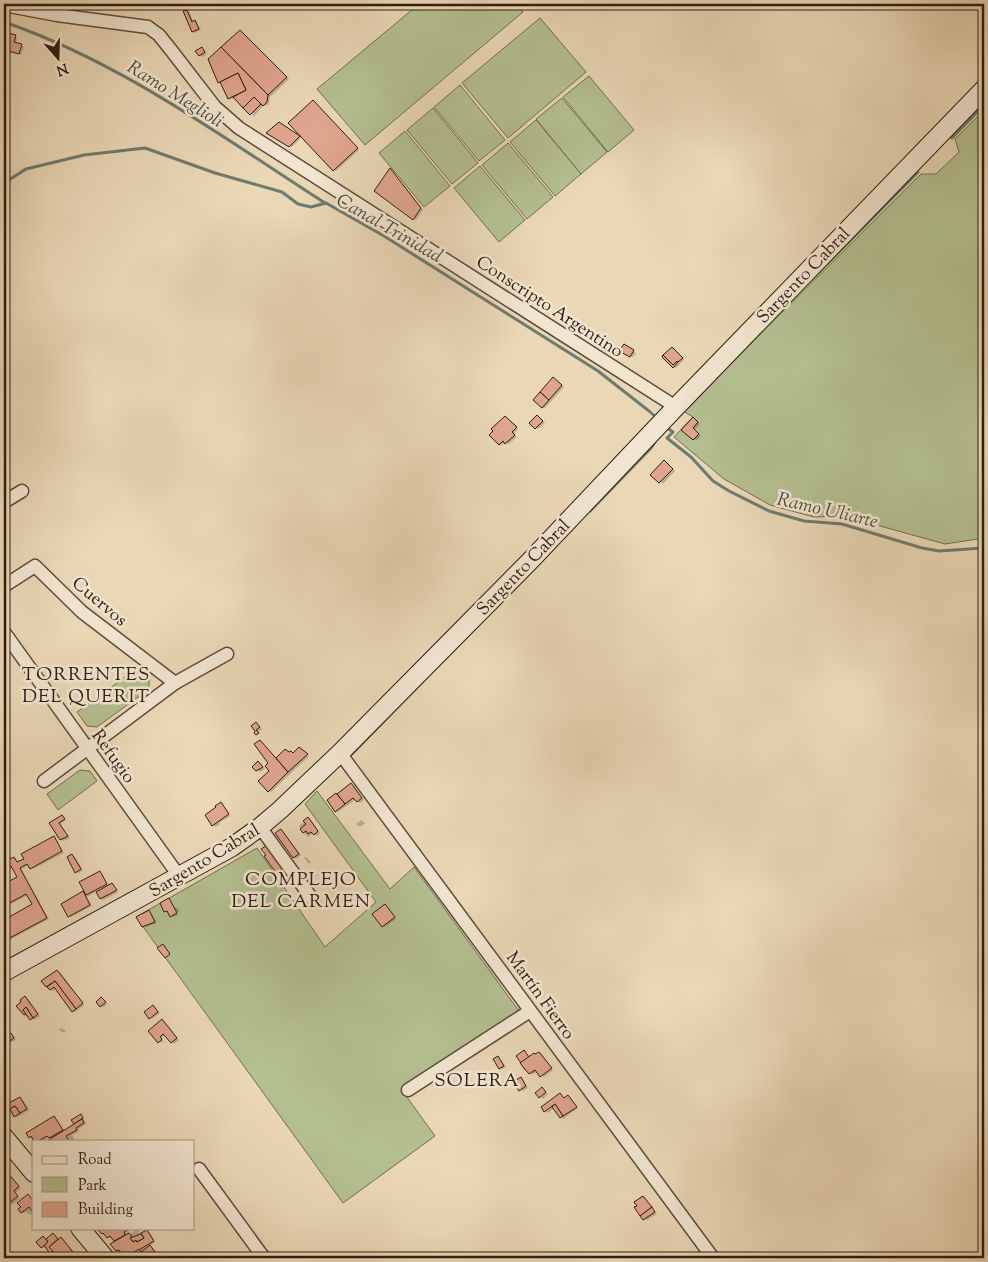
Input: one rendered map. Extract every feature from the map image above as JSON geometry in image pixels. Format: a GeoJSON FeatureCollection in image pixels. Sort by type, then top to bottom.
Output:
{"type":"FeatureCollection","features":[{"type":"Feature","properties":{"kind":"main road","name":"Sargento Cabral"},"geometry":{"type":"LineString","coordinates":[[4,972],[232,847],[280,810],[486,613],[543,547],[666,416],[984,89]]}},
{"type":"Feature","properties":{"kind":"main road"},"geometry":{"type":"LineString","coordinates":[[4,1137],[32,1171]]}},
{"type":"Feature","properties":{"kind":"main road"},"geometry":{"type":"LineString","coordinates":[[82,1230],[105,1258]]}},
{"type":"Feature","properties":{"kind":"street","name":"Conscripto Argentino"},"geometry":{"type":"LineString","coordinates":[[4,5],[57,15],[148,28],[159,35],[172,50],[215,107],[239,128],[666,416]]}},
{"type":"Feature","properties":{"kind":"street"},"geometry":{"type":"LineString","coordinates":[[4,502],[22,491]]}},
{"type":"Feature","properties":{"kind":"street","name":"Cuervos"},"geometry":{"type":"LineString","coordinates":[[4,586],[35,566],[82,612],[175,683]]}},
{"type":"Feature","properties":{"kind":"street","name":"Refugio"},"geometry":{"type":"LineString","coordinates":[[4,632],[179,876]]}},
{"type":"Feature","properties":{"kind":"street"},"geometry":{"type":"LineString","coordinates":[[44,781],[175,683],[226,654]]}},
{"type":"Feature","properties":{"kind":"street","name":"Martín Fierro"},"geometry":{"type":"LineString","coordinates":[[340,753],[713,1258]]}},
{"type":"Feature","properties":{"kind":"street"},"geometry":{"type":"LineString","coordinates":[[260,827],[313,900]]}},
{"type":"Feature","properties":{"kind":"street"},"geometry":{"type":"LineString","coordinates":[[408,1090],[530,1011]]}},
{"type":"Feature","properties":{"kind":"street"},"geometry":{"type":"LineString","coordinates":[[199,1169],[264,1258]]}},
{"type":"Feature","properties":{"kind":"green space"},"geometry":{"type":"Polygon","coordinates":[[[419,4],[516,4],[523,12],[365,145],[317,89],[419,4]]]}},
{"type":"Feature","properties":{"kind":"green space"},"geometry":{"type":"Polygon","coordinates":[[[540,18],[586,72],[508,138],[462,83],[540,18]]]}},
{"type":"Feature","properties":{"kind":"green space"},"geometry":{"type":"Polygon","coordinates":[[[589,76],[634,130],[608,152],[563,97],[589,76]]]}},
{"type":"Feature","properties":{"kind":"green space"},"geometry":{"type":"Polygon","coordinates":[[[460,85],[505,140],[479,161],[434,107],[460,85]]]}},
{"type":"Feature","properties":{"kind":"green space"},"geometry":{"type":"Polygon","coordinates":[[[562,98],[607,152],[581,174],[536,119],[562,98]]]}},
{"type":"Feature","properties":{"kind":"green space"},"geometry":{"type":"Polygon","coordinates":[[[433,108],[478,163],[452,184],[407,130],[433,108]]]}},
{"type":"Feature","properties":{"kind":"green space"},"geometry":{"type":"Polygon","coordinates":[[[984,110],[984,538],[945,544],[844,516],[814,517],[770,505],[724,479],[674,437],[693,417],[683,411],[921,174],[936,174],[959,152],[955,139],[984,110]]]}},
{"type":"Feature","properties":{"kind":"green space"},"geometry":{"type":"Polygon","coordinates":[[[536,120],[581,174],[555,196],[510,142],[536,120]]]}},
{"type":"Feature","properties":{"kind":"green space"},"geometry":{"type":"Polygon","coordinates":[[[405,131],[450,186],[424,207],[379,153],[405,131]]]}},
{"type":"Feature","properties":{"kind":"green space"},"geometry":{"type":"Polygon","coordinates":[[[508,143],[553,197],[527,219],[482,165],[508,143]]]}},
{"type":"Feature","properties":{"kind":"green space"},"geometry":{"type":"Polygon","coordinates":[[[480,166],[525,220],[499,242],[454,188],[480,166]]]}},
{"type":"Feature","properties":{"kind":"green space"},"geometry":{"type":"Polygon","coordinates":[[[136,669],[149,679],[149,689],[97,727],[87,726],[77,712],[136,669]]]}},
{"type":"Feature","properties":{"kind":"green space"},"geometry":{"type":"Polygon","coordinates":[[[80,770],[90,771],[97,781],[58,810],[47,794],[80,770]]]}},
{"type":"Feature","properties":{"kind":"green space"},"geometry":{"type":"Polygon","coordinates":[[[317,791],[390,889],[414,867],[519,1011],[401,1089],[435,1136],[343,1203],[136,917],[257,848],[325,947],[376,902],[305,804],[317,791]]]}},
{"type":"Feature","properties":{"kind":"building"},"geometry":{"type":"Polygon","coordinates":[[[187,10],[192,22],[195,20],[199,29],[192,32],[183,11],[187,10]]]}},
{"type":"Feature","properties":{"kind":"building"},"geometry":{"type":"Polygon","coordinates":[[[240,30],[287,77],[268,95],[221,47],[240,30]]]}},
{"type":"Feature","properties":{"kind":"building"},"geometry":{"type":"Polygon","coordinates":[[[4,32],[16,35],[14,42],[22,44],[19,54],[4,50],[4,32]]]}},
{"type":"Feature","properties":{"kind":"building"},"geometry":{"type":"Polygon","coordinates":[[[202,47],[205,52],[199,56],[195,51],[202,47]]]}},
{"type":"Feature","properties":{"kind":"building"},"geometry":{"type":"Polygon","coordinates":[[[221,47],[268,95],[267,102],[263,106],[254,97],[243,108],[233,97],[246,90],[238,73],[218,83],[208,59],[221,47]]]}},
{"type":"Feature","properties":{"kind":"building"},"geometry":{"type":"Polygon","coordinates":[[[238,73],[246,90],[228,99],[220,82],[238,73]]]}},
{"type":"Feature","properties":{"kind":"building"},"geometry":{"type":"Polygon","coordinates":[[[254,97],[261,104],[250,115],[243,108],[254,97]]]}},
{"type":"Feature","properties":{"kind":"building"},"geometry":{"type":"Polygon","coordinates":[[[313,100],[358,148],[333,171],[288,123],[313,100]]]}},
{"type":"Feature","properties":{"kind":"building"},"geometry":{"type":"Polygon","coordinates":[[[279,122],[300,136],[289,147],[266,133],[279,122]]]}},
{"type":"Feature","properties":{"kind":"building"},"geometry":{"type":"Polygon","coordinates":[[[390,168],[421,208],[413,220],[374,191],[390,168]]]}},
{"type":"Feature","properties":{"kind":"building"},"geometry":{"type":"Polygon","coordinates":[[[624,344],[634,350],[630,357],[619,351],[624,344]]]}},
{"type":"Feature","properties":{"kind":"building"},"geometry":{"type":"Polygon","coordinates":[[[672,347],[683,358],[673,365],[663,355],[672,347]]]}},
{"type":"Feature","properties":{"kind":"building"},"geometry":{"type":"Polygon","coordinates":[[[663,355],[673,365],[678,362],[673,368],[662,357],[663,355]]]}},
{"type":"Feature","properties":{"kind":"building"},"geometry":{"type":"Polygon","coordinates":[[[553,377],[562,385],[549,400],[540,392],[553,377]]]}},
{"type":"Feature","properties":{"kind":"building"},"geometry":{"type":"Polygon","coordinates":[[[540,392],[549,400],[542,408],[533,400],[540,392]]]}},
{"type":"Feature","properties":{"kind":"building"},"geometry":{"type":"Polygon","coordinates":[[[537,415],[543,421],[535,429],[529,423],[537,415]]]}},
{"type":"Feature","properties":{"kind":"building"},"geometry":{"type":"Polygon","coordinates":[[[505,416],[517,427],[512,432],[515,435],[505,444],[503,441],[499,445],[489,435],[493,431],[491,429],[505,416]]]}},
{"type":"Feature","properties":{"kind":"building"},"geometry":{"type":"Polygon","coordinates":[[[693,417],[698,422],[693,428],[699,434],[693,440],[681,430],[693,417]]]}},
{"type":"Feature","properties":{"kind":"building"},"geometry":{"type":"Polygon","coordinates":[[[664,460],[673,469],[659,483],[650,475],[664,460]]]}},
{"type":"Feature","properties":{"kind":"building"},"geometry":{"type":"Polygon","coordinates":[[[256,722],[260,727],[256,730],[259,733],[256,735],[251,726],[256,722]]]}},
{"type":"Feature","properties":{"kind":"building"},"geometry":{"type":"Polygon","coordinates":[[[260,740],[288,772],[268,792],[258,781],[269,771],[265,766],[268,763],[254,744],[260,740]]]}},
{"type":"Feature","properties":{"kind":"building"},"geometry":{"type":"Polygon","coordinates":[[[299,747],[308,754],[288,772],[276,758],[285,749],[293,753],[299,747]]]}},
{"type":"Feature","properties":{"kind":"building"},"geometry":{"type":"Polygon","coordinates":[[[258,761],[263,767],[256,771],[252,767],[258,761]]]}},
{"type":"Feature","properties":{"kind":"building"},"geometry":{"type":"Polygon","coordinates":[[[351,783],[362,798],[357,802],[353,798],[345,804],[337,794],[351,783]]]}},
{"type":"Feature","properties":{"kind":"building"},"geometry":{"type":"Polygon","coordinates":[[[336,793],[345,804],[335,812],[327,800],[336,793]]]}},
{"type":"Feature","properties":{"kind":"building"},"geometry":{"type":"Polygon","coordinates":[[[221,802],[229,814],[212,826],[205,815],[221,802]]]}},
{"type":"Feature","properties":{"kind":"building"},"geometry":{"type":"Polygon","coordinates":[[[62,815],[65,819],[59,823],[68,836],[60,840],[49,823],[62,815]]]}},
{"type":"Feature","properties":{"kind":"building"},"geometry":{"type":"Polygon","coordinates":[[[308,817],[318,831],[314,835],[311,832],[308,834],[306,831],[303,833],[300,829],[306,824],[303,821],[308,817]]]}},
{"type":"Feature","properties":{"kind":"building"},"geometry":{"type":"Polygon","coordinates":[[[281,829],[299,854],[293,858],[275,833],[281,829]]]}},
{"type":"Feature","properties":{"kind":"building"},"geometry":{"type":"Polygon","coordinates":[[[54,836],[62,851],[30,869],[27,864],[20,868],[47,918],[4,941],[4,920],[32,904],[26,894],[4,906],[4,884],[17,877],[11,866],[4,870],[4,852],[8,860],[14,857],[17,862],[24,859],[21,854],[54,836]]]}},
{"type":"Feature","properties":{"kind":"building"},"geometry":{"type":"Polygon","coordinates":[[[269,844],[285,866],[276,873],[261,849],[269,844]]]}},
{"type":"Feature","properties":{"kind":"building"},"geometry":{"type":"Polygon","coordinates":[[[72,854],[81,869],[75,873],[67,857],[72,854]]]}},
{"type":"Feature","properties":{"kind":"building"},"geometry":{"type":"Polygon","coordinates":[[[100,871],[107,884],[86,895],[79,882],[100,871]]]}},
{"type":"Feature","properties":{"kind":"building"},"geometry":{"type":"Polygon","coordinates":[[[112,883],[117,890],[100,899],[96,892],[112,883]]]}},
{"type":"Feature","properties":{"kind":"building"},"geometry":{"type":"Polygon","coordinates":[[[83,891],[90,905],[68,917],[61,904],[83,891]]]}},
{"type":"Feature","properties":{"kind":"building"},"geometry":{"type":"Polygon","coordinates":[[[169,898],[177,913],[170,917],[167,911],[164,912],[160,903],[169,898]]]}},
{"type":"Feature","properties":{"kind":"building"},"geometry":{"type":"Polygon","coordinates":[[[385,904],[395,917],[382,927],[372,914],[385,904]]]}},
{"type":"Feature","properties":{"kind":"building"},"geometry":{"type":"Polygon","coordinates":[[[149,910],[155,922],[142,927],[136,917],[149,910]]]}},
{"type":"Feature","properties":{"kind":"building"},"geometry":{"type":"Polygon","coordinates":[[[163,944],[170,954],[165,958],[157,948],[163,944]]]}},
{"type":"Feature","properties":{"kind":"building"},"geometry":{"type":"Polygon","coordinates":[[[57,970],[83,1003],[76,1009],[55,981],[46,987],[41,981],[57,970]]]}},
{"type":"Feature","properties":{"kind":"building"},"geometry":{"type":"Polygon","coordinates":[[[55,981],[76,1009],[72,1012],[54,987],[50,990],[47,987],[55,981]]]}},
{"type":"Feature","properties":{"kind":"building"},"geometry":{"type":"Polygon","coordinates":[[[25,996],[38,1014],[33,1018],[26,1007],[23,1010],[26,1014],[24,1015],[16,1006],[25,996]]]}},
{"type":"Feature","properties":{"kind":"building"},"geometry":{"type":"Polygon","coordinates":[[[101,997],[106,1002],[100,1007],[96,1002],[101,997]]]}},
{"type":"Feature","properties":{"kind":"building"},"geometry":{"type":"Polygon","coordinates":[[[153,1005],[158,1012],[149,1019],[144,1012],[153,1005]]]}},
{"type":"Feature","properties":{"kind":"building"},"geometry":{"type":"Polygon","coordinates":[[[26,1007],[33,1018],[30,1020],[23,1010],[26,1007]]]}},
{"type":"Feature","properties":{"kind":"building"},"geometry":{"type":"Polygon","coordinates":[[[162,1019],[177,1038],[171,1043],[163,1034],[160,1037],[162,1039],[158,1043],[148,1031],[162,1019]]]}},
{"type":"Feature","properties":{"kind":"building"},"geometry":{"type":"Polygon","coordinates":[[[11,1033],[14,1038],[4,1045],[4,1037],[11,1033]]]}},
{"type":"Feature","properties":{"kind":"building"},"geometry":{"type":"Polygon","coordinates":[[[524,1050],[529,1057],[521,1063],[516,1056],[524,1050]]]}},
{"type":"Feature","properties":{"kind":"building"},"geometry":{"type":"Polygon","coordinates":[[[539,1052],[552,1068],[540,1077],[535,1070],[529,1074],[520,1063],[534,1053],[539,1052]]]}},
{"type":"Feature","properties":{"kind":"building"},"geometry":{"type":"Polygon","coordinates":[[[498,1056],[504,1066],[499,1069],[493,1059],[498,1056]]]}},
{"type":"Feature","properties":{"kind":"building"},"geometry":{"type":"Polygon","coordinates":[[[521,1077],[526,1086],[519,1091],[513,1082],[521,1077]]]}},
{"type":"Feature","properties":{"kind":"building"},"geometry":{"type":"Polygon","coordinates":[[[542,1087],[546,1092],[539,1098],[535,1093],[542,1087]]]}},
{"type":"Feature","properties":{"kind":"building"},"geometry":{"type":"Polygon","coordinates":[[[560,1093],[564,1098],[568,1095],[577,1107],[563,1116],[555,1104],[544,1112],[541,1107],[560,1093]]]}},
{"type":"Feature","properties":{"kind":"building"},"geometry":{"type":"Polygon","coordinates":[[[20,1097],[27,1109],[20,1113],[15,1106],[10,1109],[7,1104],[20,1097]]]}},
{"type":"Feature","properties":{"kind":"building"},"geometry":{"type":"Polygon","coordinates":[[[555,1104],[563,1116],[560,1118],[552,1107],[555,1104]]]}},
{"type":"Feature","properties":{"kind":"building"},"geometry":{"type":"Polygon","coordinates":[[[15,1106],[20,1113],[14,1117],[10,1109],[15,1106]]]}},
{"type":"Feature","properties":{"kind":"building"},"geometry":{"type":"Polygon","coordinates":[[[81,1114],[83,1118],[74,1124],[71,1120],[81,1114]]]}},
{"type":"Feature","properties":{"kind":"building"},"geometry":{"type":"Polygon","coordinates":[[[54,1116],[63,1130],[49,1138],[47,1136],[40,1140],[33,1140],[31,1136],[29,1138],[26,1133],[54,1116]]]}},
{"type":"Feature","properties":{"kind":"building"},"geometry":{"type":"Polygon","coordinates":[[[82,1119],[84,1123],[76,1128],[77,1130],[66,1136],[68,1140],[49,1140],[82,1119]]]}},
{"type":"Feature","properties":{"kind":"building"},"geometry":{"type":"Polygon","coordinates":[[[6,1171],[19,1186],[14,1191],[18,1196],[8,1204],[4,1199],[4,1173],[6,1171]]]}},
{"type":"Feature","properties":{"kind":"building"},"geometry":{"type":"Polygon","coordinates":[[[28,1194],[32,1199],[32,1211],[29,1207],[21,1213],[18,1209],[21,1207],[17,1203],[28,1194]]]}},
{"type":"Feature","properties":{"kind":"building"},"geometry":{"type":"Polygon","coordinates":[[[643,1196],[652,1207],[640,1216],[634,1207],[637,1206],[634,1202],[643,1196]]]}},
{"type":"Feature","properties":{"kind":"building"},"geometry":{"type":"Polygon","coordinates":[[[652,1207],[655,1212],[643,1220],[640,1216],[652,1207]]]}},
{"type":"Feature","properties":{"kind":"building"},"geometry":{"type":"Polygon","coordinates":[[[98,1230],[127,1230],[124,1232],[125,1235],[114,1241],[110,1236],[107,1238],[98,1230]]]}},
{"type":"Feature","properties":{"kind":"building"},"geometry":{"type":"Polygon","coordinates":[[[147,1230],[154,1241],[125,1258],[119,1250],[116,1251],[110,1244],[129,1233],[133,1242],[136,1240],[137,1242],[144,1238],[141,1233],[147,1230]]]}},
{"type":"Feature","properties":{"kind":"building"},"geometry":{"type":"Polygon","coordinates":[[[53,1233],[58,1239],[49,1247],[53,1251],[50,1254],[44,1245],[48,1242],[46,1239],[53,1233]]]}},
{"type":"Feature","properties":{"kind":"building"},"geometry":{"type":"Polygon","coordinates":[[[141,1234],[144,1238],[137,1242],[136,1240],[133,1242],[130,1238],[141,1234]]]}},
{"type":"Feature","properties":{"kind":"building"},"geometry":{"type":"Polygon","coordinates":[[[43,1236],[48,1242],[41,1248],[36,1242],[43,1236]]]}},
{"type":"Feature","properties":{"kind":"building"},"geometry":{"type":"Polygon","coordinates":[[[61,1237],[73,1252],[66,1258],[45,1258],[53,1251],[49,1247],[61,1237]]]}},
{"type":"Feature","properties":{"kind":"building"},"geometry":{"type":"Polygon","coordinates":[[[150,1245],[157,1255],[153,1258],[125,1258],[139,1249],[141,1252],[150,1245]]]}},
{"type":"Feature","properties":{"kind":"waterway","name":"Ramo Meglioli"},"geometry":{"type":"LineString","coordinates":[[4,22],[47,39],[130,79],[209,127],[325,203]]}},
{"type":"Feature","properties":{"kind":"waterway"},"geometry":{"type":"LineString","coordinates":[[952,138],[984,105]]}},
{"type":"Feature","properties":{"kind":"waterway","name":"Canal Trinidad"},"geometry":{"type":"LineString","coordinates":[[4,183],[26,169],[84,155],[145,148],[215,173],[282,192],[298,204],[311,207],[326,203],[384,236],[598,371],[658,419]]}},
{"type":"Feature","properties":{"kind":"waterway"},"geometry":{"type":"LineString","coordinates":[[811,280],[918,172]]}},
{"type":"Feature","properties":{"kind":"waterway","name":"Ramo Uliarte"},"geometry":{"type":"LineString","coordinates":[[666,427],[673,432],[667,438],[691,457],[713,481],[769,511],[804,521],[842,524],[922,548],[939,551],[984,548]]}},
{"type":"Feature","properties":{"kind":"waterway"},"geometry":{"type":"LineString","coordinates":[[590,511],[651,448],[657,439]]}},
{"type":"Feature","properties":{"kind":"waterway"},"geometry":{"type":"LineString","coordinates":[[352,754],[423,681]]}},
{"type":"Feature","properties":{"kind":"district","name":"TORRENTES DEL QUERIT"},"geometry":{"type":"Point","coordinates":[86,684]}},
{"type":"Feature","properties":{"kind":"district","name":"COMPLEJO DEL CARMEN"},"geometry":{"type":"Point","coordinates":[301,889]}},
{"type":"Feature","properties":{"kind":"district","name":"SOLERA"},"geometry":{"type":"Point","coordinates":[477,1079]}}]}
